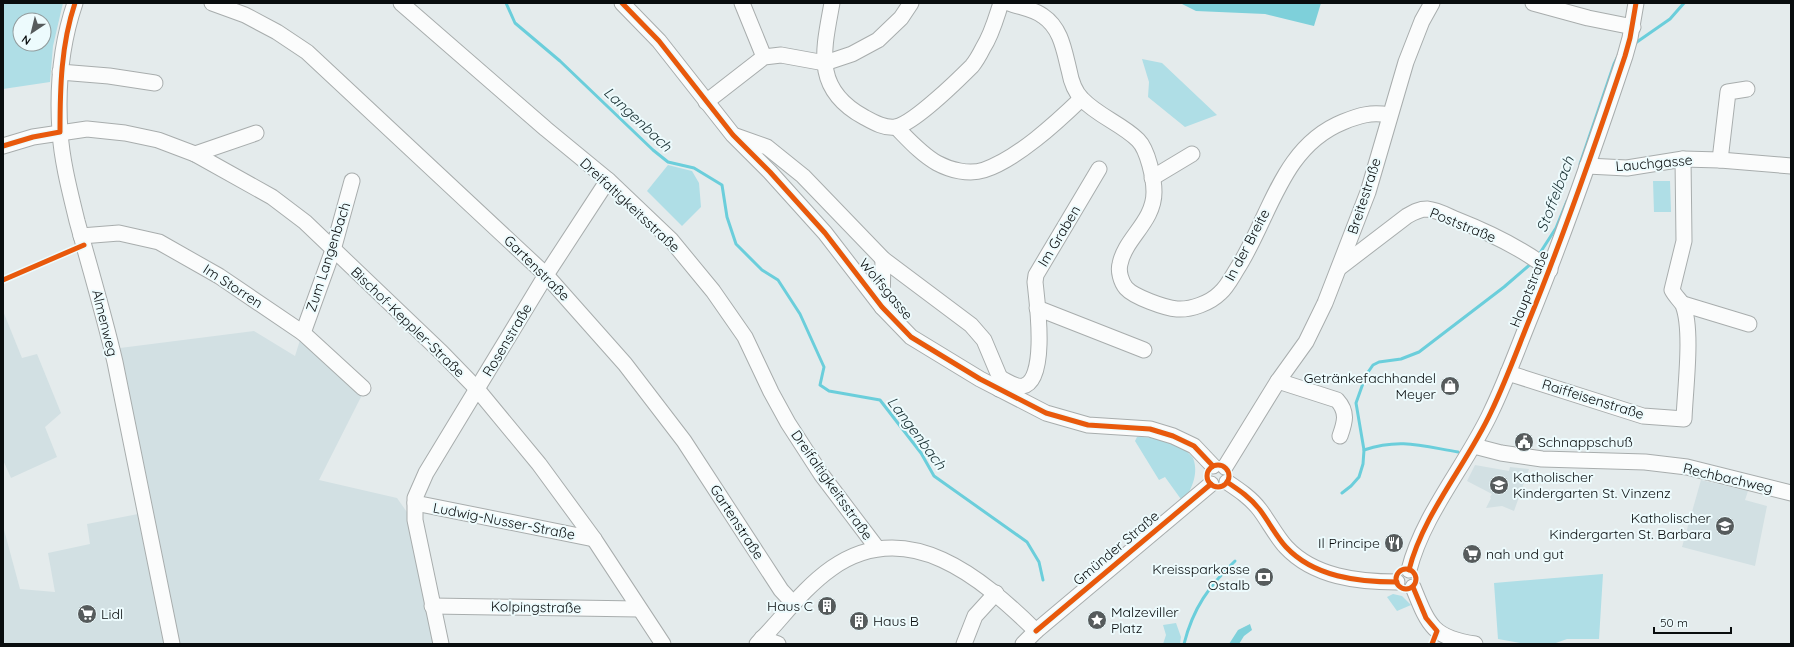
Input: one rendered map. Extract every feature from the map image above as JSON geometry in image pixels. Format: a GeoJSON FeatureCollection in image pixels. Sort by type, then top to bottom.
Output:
{"type":"FeatureCollection","features":[{"type":"Feature","properties":{"kind":"street","name":"Almenweg"},"geometry":{"type":"LineString","coordinates":[[75,3],[60,72],[60,132],[68,185],[81,236],[105,316],[172,644]]}},
{"type":"Feature","properties":{"kind":"street","name":"Gartenstraße"},"geometry":{"type":"LineString","coordinates":[[212,3],[245,15],[277,32],[307,52],[546,275],[625,364],[684,441],[782,590],[793,603]]}},
{"type":"Feature","properties":{"kind":"street","name":"Dreifaltigkeitsstraße"},"geometry":{"type":"LineString","coordinates":[[401,3],[493,84],[608,180],[671,240],[713,291],[745,337],[771,392],[788,423],[821,474],[877,548]]}},
{"type":"Feature","properties":{"kind":"street","name":"Wolfsgasse"},"geometry":{"type":"LineString","coordinates":[[622,3],[658,41],[733,135],[770,172],[825,233],[882,307],[911,337],[957,366],[1000,384],[1046,413],[1088,425],[1150,429],[1174,436],[1194,446],[1219,467]]}},
{"type":"Feature","properties":{"kind":"street"},"geometry":{"type":"LineString","coordinates":[[742,3],[764,57]]}},
{"type":"Feature","properties":{"kind":"street"},"geometry":{"type":"LineString","coordinates":[[832,3],[824,47],[825,63],[833,91],[843,103],[871,121],[885,126],[896,127],[929,106],[973,65],[984,48],[1001,3]]}},
{"type":"Feature","properties":{"kind":"street"},"geometry":{"type":"LineString","coordinates":[[706,102],[764,57],[781,55],[825,63],[852,54],[878,40],[901,18],[911,3]]}},
{"type":"Feature","properties":{"kind":"street","name":"In der Breite"},"geometry":{"type":"LineString","coordinates":[[1009,3],[1042,15],[1057,30],[1065,53],[1072,85],[1081,99],[1139,141],[1148,160],[1154,192],[1152,206],[1142,226],[1126,250],[1120,264],[1120,276],[1126,288],[1138,295],[1176,309],[1192,307],[1207,302],[1221,293],[1242,261],[1284,174],[1305,147],[1333,126],[1360,116],[1375,113],[1389,115]]}},
{"type":"Feature","properties":{"kind":"street","name":"Breitestraße"},"geometry":{"type":"LineString","coordinates":[[1219,467],[1278,380],[1306,342],[1325,303],[1368,192],[1389,115],[1406,62],[1422,21],[1432,3]]}},
{"type":"Feature","properties":{"kind":"street"},"geometry":{"type":"LineString","coordinates":[[1533,3],[1588,18],[1632,33]]}},
{"type":"Feature","properties":{"kind":"street","name":"Hauptstraße"},"geometry":{"type":"LineString","coordinates":[[1397,582],[1399,573],[1404,570],[1409,570],[1415,550],[1427,525],[1474,446],[1492,412],[1508,373],[1545,266],[1587,166],[1632,33],[1636,3]]}},
{"type":"Feature","properties":{"kind":"street"},"geometry":{"type":"LineString","coordinates":[[60,72],[109,76],[155,83]]}},
{"type":"Feature","properties":{"kind":"street"},"geometry":{"type":"LineString","coordinates":[[1720,160],[1728,92],[1747,89]]}},
{"type":"Feature","properties":{"kind":"street"},"geometry":{"type":"LineString","coordinates":[[896,127],[922,152],[937,163],[960,172],[983,170],[1030,144],[1081,99]]}},
{"type":"Feature","properties":{"kind":"street","name":"Bischof-Keppler-Straße"},"geometry":{"type":"LineString","coordinates":[[3,146],[33,137],[87,129],[126,133],[158,140],[195,154],[272,197],[305,222],[442,352],[477,389],[539,464],[594,539],[663,644]]}},
{"type":"Feature","properties":{"kind":"street"},"geometry":{"type":"LineString","coordinates":[[195,154],[256,133]]}},
{"type":"Feature","properties":{"kind":"street"},"geometry":{"type":"LineString","coordinates":[[733,135],[767,147],[803,176],[883,259],[948,307],[978,332],[984,340],[1000,384]]}},
{"type":"Feature","properties":{"kind":"street"},"geometry":{"type":"LineString","coordinates":[[1152,178],[1192,154]]}},
{"type":"Feature","properties":{"kind":"street","name":"Lauchgasse"},"geometry":{"type":"LineString","coordinates":[[1587,166],[1627,168],[1682,159],[1720,160],[1791,166]]}},
{"type":"Feature","properties":{"kind":"street","name":"Raiffeisenstraße"},"geometry":{"type":"LineString","coordinates":[[1508,373],[1643,416],[1684,419],[1688,333],[1683,304],[1675,297],[1672,290],[1684,241],[1682,159]]}},
{"type":"Feature","properties":{"kind":"street","name":"Im Graben"},"geometry":{"type":"LineString","coordinates":[[1000,384],[1018,387],[1029,384],[1033,378],[1039,345],[1036,275],[1099,169]]}},
{"type":"Feature","properties":{"kind":"street","name":"Rosenstraße"},"geometry":{"type":"LineString","coordinates":[[414,504],[415,498],[426,473],[546,275],[608,180]]}},
{"type":"Feature","properties":{"kind":"street","name":"Zum Langenbach"},"geometry":{"type":"LineString","coordinates":[[303,332],[333,250],[352,181]]}},
{"type":"Feature","properties":{"kind":"street","name":"Poststraße"},"geometry":{"type":"LineString","coordinates":[[1339,268],[1407,216],[1418,210],[1434,210],[1472,225],[1526,253],[1545,266]]}},
{"type":"Feature","properties":{"kind":"street","name":"Im Storren"},"geometry":{"type":"LineString","coordinates":[[81,236],[120,233],[159,242],[219,276],[303,332],[363,388]]}},
{"type":"Feature","properties":{"kind":"street"},"geometry":{"type":"LineString","coordinates":[[882,307],[883,259]]}},
{"type":"Feature","properties":{"kind":"street"},"geometry":{"type":"LineString","coordinates":[[1683,304],[1749,324]]}},
{"type":"Feature","properties":{"kind":"street"},"geometry":{"type":"LineString","coordinates":[[1037,308],[1144,350]]}},
{"type":"Feature","properties":{"kind":"street"},"geometry":{"type":"LineString","coordinates":[[1278,380],[1337,400],[1342,406],[1346,418],[1340,436]]}},
{"type":"Feature","properties":{"kind":"street","name":"Rechbachweg"},"geometry":{"type":"LineString","coordinates":[[1474,446],[1501,453],[1542,458],[1645,462],[1687,467],[1791,493]]}},
{"type":"Feature","properties":{"kind":"street"},"geometry":{"type":"LineString","coordinates":[[1219,467],[1229,476],[1227,482],[1218,487],[1211,484],[1207,474],[1219,467]]}},
{"type":"Feature","properties":{"kind":"street"},"geometry":{"type":"LineString","coordinates":[[1227,482],[1246,495],[1259,509],[1286,546],[1299,558],[1321,570],[1340,577],[1365,581],[1397,582],[1398,586],[1404,589],[1413,587]]}},
{"type":"Feature","properties":{"kind":"street","name":"Gmünder Straße"},"geometry":{"type":"LineString","coordinates":[[1023,644],[1036,631],[1211,484]]}},
{"type":"Feature","properties":{"kind":"street"},"geometry":{"type":"LineString","coordinates":[[414,504],[415,520],[441,644]]}},
{"type":"Feature","properties":{"kind":"street","name":"Ludwig-Nusser-Straße"},"geometry":{"type":"LineString","coordinates":[[414,504],[594,539]]}},
{"type":"Feature","properties":{"kind":"street"},"geometry":{"type":"LineString","coordinates":[[760,641],[810,586],[833,568],[855,556],[877,548],[906,548],[926,553],[955,565],[996,594],[1036,631]]}},
{"type":"Feature","properties":{"kind":"street"},"geometry":{"type":"LineString","coordinates":[[1409,570],[1414,573],[1416,578],[1413,587],[1435,638],[1449,638],[1475,644]]}},
{"type":"Feature","properties":{"kind":"street"},"geometry":{"type":"LineString","coordinates":[[964,644],[975,616],[996,594]]}},
{"type":"Feature","properties":{"kind":"street","name":"Kolpingstraße"},"geometry":{"type":"LineString","coordinates":[[432,606],[639,609]]}},
{"type":"Feature","properties":{"kind":"street"},"geometry":{"type":"LineString","coordinates":[[760,641],[778,644]]}},
{"type":"Feature","properties":{"kind":"shaded area"},"geometry":{"type":"Polygon","coordinates":[[[3,3],[63,3],[53,46],[50,82],[3,89],[3,3]]]}},
{"type":"Feature","properties":{"kind":"shaded area"},"geometry":{"type":"Polygon","coordinates":[[[1180,3],[1321,3],[1314,26],[1265,14],[1196,11],[1180,3]]]}},
{"type":"Feature","properties":{"kind":"shaded area"},"geometry":{"type":"Polygon","coordinates":[[[1142,59],[1162,63],[1217,115],[1185,127],[1148,97],[1149,82],[1142,59]]]}},
{"type":"Feature","properties":{"kind":"shaded area"},"geometry":{"type":"Polygon","coordinates":[[[668,165],[692,171],[699,183],[701,207],[682,226],[647,191],[668,165]]]}},
{"type":"Feature","properties":{"kind":"shaded area"},"geometry":{"type":"Polygon","coordinates":[[[1653,181],[1670,181],[1671,212],[1654,212],[1653,181]]]}},
{"type":"Feature","properties":{"kind":"shaded area"},"geometry":{"type":"Polygon","coordinates":[[[3,311],[22,358],[37,354],[61,413],[45,427],[57,457],[11,478],[3,460],[3,311]]]}},
{"type":"Feature","properties":{"kind":"shaded area"},"geometry":{"type":"Polygon","coordinates":[[[254,331],[295,356],[301,337],[364,391],[319,480],[397,498],[409,515],[434,644],[178,644],[165,587],[120,348],[254,331]]]}},
{"type":"Feature","properties":{"kind":"shaded area"},"geometry":{"type":"Polygon","coordinates":[[[1137,437],[1168,441],[1188,452],[1193,458],[1195,464],[1194,481],[1183,502],[1165,477],[1159,480],[1135,441],[1137,437]]]}},
{"type":"Feature","properties":{"kind":"shaded area","name":"Katholischer Kindergarten St. Vinzenz"},"geometry":{"type":"Polygon","coordinates":[[[1475,465],[1509,471],[1510,467],[1529,469],[1514,511],[1502,506],[1486,508],[1492,494],[1467,481],[1475,465]]]}},
{"type":"Feature","properties":{"kind":"shaded area","name":"Katholischer Kindergarten St. Barbara"},"geometry":{"type":"Polygon","coordinates":[[[1701,480],[1748,491],[1745,500],[1767,506],[1755,566],[1682,547],[1701,480]]]}},
{"type":"Feature","properties":{"kind":"shaded area"},"geometry":{"type":"Polygon","coordinates":[[[138,514],[165,644],[3,644],[3,526],[20,589],[55,592],[48,553],[90,544],[87,524],[138,514]]]}},
{"type":"Feature","properties":{"kind":"shaded area"},"geometry":{"type":"Polygon","coordinates":[[[1603,574],[1599,639],[1567,639],[1553,644],[1526,644],[1498,639],[1494,583],[1603,574]]]}},
{"type":"Feature","properties":{"kind":"shaded area"},"geometry":{"type":"Polygon","coordinates":[[[1393,594],[1402,596],[1411,605],[1397,611],[1387,597],[1393,594]]]}},
{"type":"Feature","properties":{"kind":"shaded area"},"geometry":{"type":"Polygon","coordinates":[[[1176,623],[1181,637],[1180,644],[1163,644],[1166,635],[1163,625],[1176,623]]]}},
{"type":"Feature","properties":{"kind":"shaded area"},"geometry":{"type":"Polygon","coordinates":[[[1250,624],[1252,630],[1244,636],[1239,644],[1229,644],[1238,630],[1250,624]]]}},
{"type":"Feature","properties":{"kind":"waterway","name":"Langenbach"},"geometry":{"type":"LineString","coordinates":[[506,3],[515,23],[560,61],[653,150],[668,162],[694,168],[722,185],[727,217],[736,244],[762,270],[778,280],[800,314],[824,367],[820,385],[829,391],[880,400],[921,453],[934,476],[1027,542],[1039,562],[1043,580]]}},
{"type":"Feature","properties":{"kind":"waterway","name":"Stoffelbach"},"geometry":{"type":"LineString","coordinates":[[1634,44],[1670,19],[1684,3]]}},
{"type":"Feature","properties":{"kind":"waterway","name":"Stoffelbach"},"geometry":{"type":"LineString","coordinates":[[1580,164],[1617,58]]}},
{"type":"Feature","properties":{"kind":"waterway","name":"Stoffelbach"},"geometry":{"type":"LineString","coordinates":[[1538,256],[1556,228],[1567,201]]}},
{"type":"Feature","properties":{"kind":"waterway","name":"Stoffelbach"},"geometry":{"type":"LineString","coordinates":[[1342,493],[1359,477],[1363,464],[1364,450],[1356,403],[1366,375],[1373,365],[1379,362],[1401,359],[1419,352],[1504,287],[1533,262]]}},
{"type":"Feature","properties":{"kind":"waterway"},"geometry":{"type":"LineString","coordinates":[[1364,450],[1389,444],[1411,444],[1458,452]]}},
{"type":"Feature","properties":{"kind":"waterway"},"geometry":{"type":"LineString","coordinates":[[1184,644],[1192,619],[1203,598],[1217,579],[1235,561]]}},
{"type":"Feature","properties":{"kind":"cycle path"},"geometry":{"type":"LineString","coordinates":[[3,146],[33,137],[60,132],[62,67],[70,19],[75,3]]}},
{"type":"Feature","properties":{"kind":"cycle path"},"geometry":{"type":"LineString","coordinates":[[622,3],[659,41],[733,135],[770,172],[825,233],[882,307],[911,337],[980,379],[1046,413],[1088,425],[1150,429],[1173,436],[1194,446],[1213,466]]}},
{"type":"Feature","properties":{"kind":"cycle path"},"geometry":{"type":"LineString","coordinates":[[1409,570],[1424,529],[1481,431],[1510,368],[1579,190],[1625,56],[1630,38],[1636,3]]}},
{"type":"Feature","properties":{"kind":"cycle path"},"geometry":{"type":"LineString","coordinates":[[3,280],[84,245]]}},
{"type":"Feature","properties":{"kind":"cycle path"},"geometry":{"type":"LineString","coordinates":[[1218,465],[1226,468],[1229,476],[1226,484],[1218,487],[1210,484],[1207,476],[1210,468],[1218,465]]}},
{"type":"Feature","properties":{"kind":"cycle path"},"geometry":{"type":"LineString","coordinates":[[1227,482],[1253,502],[1286,547],[1297,557],[1310,565],[1337,576],[1352,579],[1397,582]]}},
{"type":"Feature","properties":{"kind":"cycle path"},"geometry":{"type":"LineString","coordinates":[[1036,631],[1211,484]]}},
{"type":"Feature","properties":{"kind":"cycle path"},"geometry":{"type":"LineString","coordinates":[[1406,569],[1413,572],[1416,579],[1413,586],[1406,589],[1399,586],[1396,579],[1399,572],[1406,569]]}},
{"type":"Feature","properties":{"kind":"cycle path"},"geometry":{"type":"LineString","coordinates":[[1413,587],[1426,618],[1437,631],[1432,644]]}},
{"type":"Feature","properties":{"kind":"place","name":"Getränkefachhandel Meyer"},"geometry":{"type":"Point","coordinates":[1450,386]}},
{"type":"Feature","properties":{"kind":"place","name":"Schnappschuß"},"geometry":{"type":"Point","coordinates":[1524,442]}},
{"type":"Feature","properties":{"kind":"place","name":"Katholischer Kindergarten St. Vinzenz"},"geometry":{"type":"Point","coordinates":[1499,485]}},
{"type":"Feature","properties":{"kind":"place","name":"Katholischer Kindergarten St. Barbara"},"geometry":{"type":"Point","coordinates":[1725,526]}},
{"type":"Feature","properties":{"kind":"place","name":"Il Principe"},"geometry":{"type":"Point","coordinates":[1394,543]}},
{"type":"Feature","properties":{"kind":"place","name":"nah und gut"},"geometry":{"type":"Point","coordinates":[1472,554]}},
{"type":"Feature","properties":{"kind":"place","name":"Kreissparkasse Ostalb"},"geometry":{"type":"Point","coordinates":[1264,577]}},
{"type":"Feature","properties":{"kind":"place","name":"Haus C"},"geometry":{"type":"Point","coordinates":[827,606]}},
{"type":"Feature","properties":{"kind":"place","name":"Lidl"},"geometry":{"type":"Point","coordinates":[87,614]}},
{"type":"Feature","properties":{"kind":"place","name":"Malzeviller Platz"},"geometry":{"type":"Point","coordinates":[1097,620]}},
{"type":"Feature","properties":{"kind":"place","name":"Haus B"},"geometry":{"type":"Point","coordinates":[859,621]}}]}
